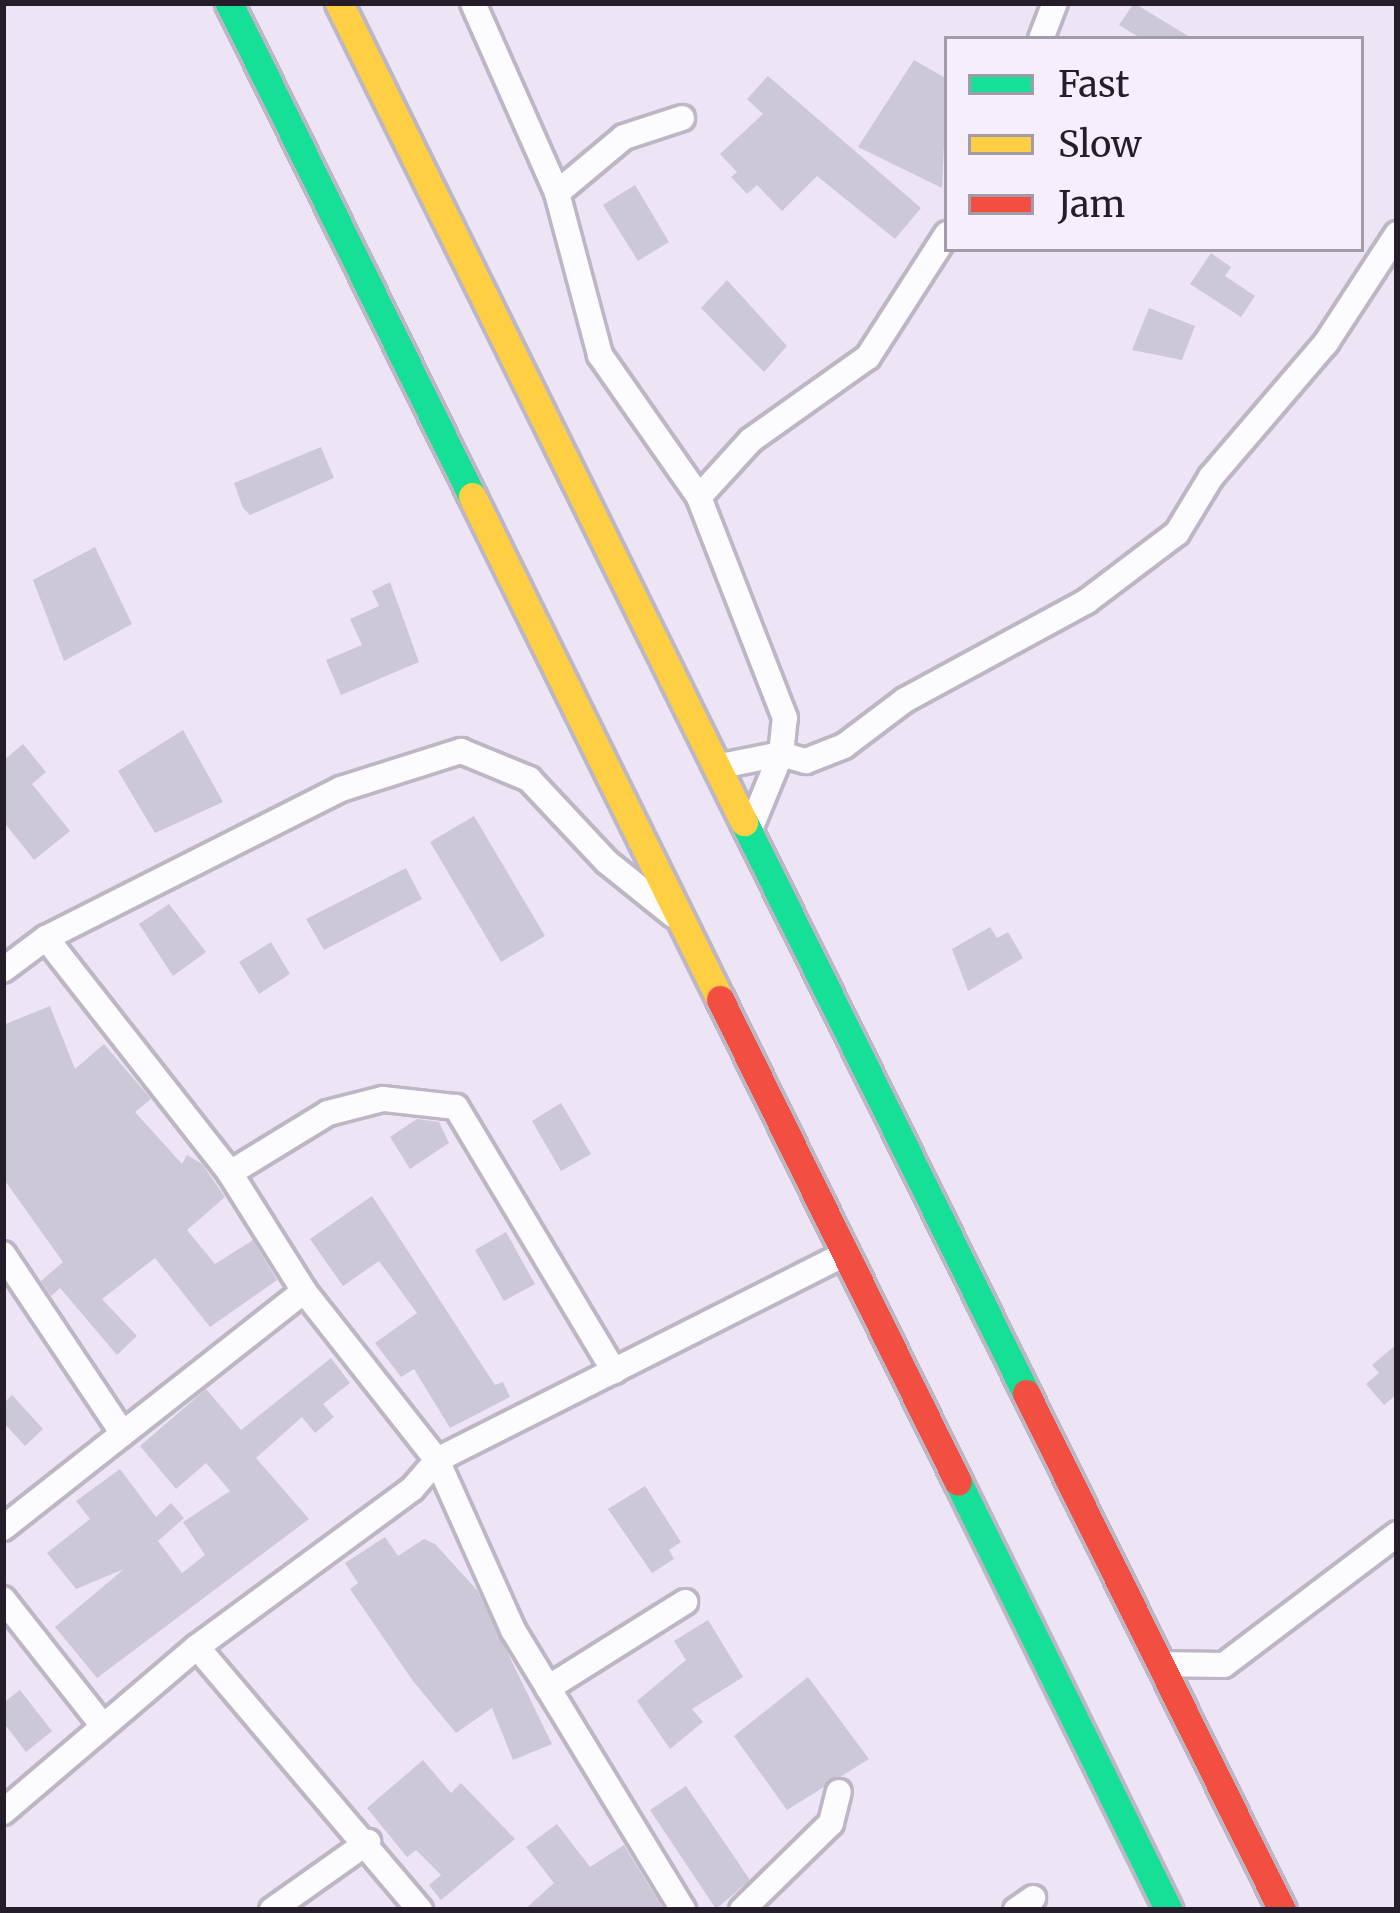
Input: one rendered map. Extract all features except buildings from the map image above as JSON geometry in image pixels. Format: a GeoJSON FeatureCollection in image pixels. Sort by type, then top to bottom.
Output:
{"type":"FeatureCollection","features":[{"type":"Feature","properties":{"kind":"highway"},"geometry":{"type":"LineString","coordinates":[[229,3],[1169,1910]]}},
{"type":"Feature","properties":{"kind":"highway"},"geometry":{"type":"LineString","coordinates":[[339,3],[1282,1910]]}},
{"type":"Feature","properties":{"kind":"street"},"geometry":{"type":"LineString","coordinates":[[473,3],[557,193],[600,355],[699,496],[784,718],[781,754],[749,832]]}},
{"type":"Feature","properties":{"kind":"street"},"geometry":{"type":"LineString","coordinates":[[1042,36],[1055,3]]}},
{"type":"Feature","properties":{"kind":"street"},"geometry":{"type":"LineString","coordinates":[[557,193],[624,136],[682,118]]}},
{"type":"Feature","properties":{"kind":"street"},"geometry":{"type":"LineString","coordinates":[[716,767],[781,754],[806,761],[844,746],[905,700],[1087,602],[1177,532],[1211,477],[1327,343],[1397,234]]}},
{"type":"Feature","properties":{"kind":"street"},"geometry":{"type":"LineString","coordinates":[[699,496],[751,440],[868,357],[944,239]]}},
{"type":"Feature","properties":{"kind":"street"},"geometry":{"type":"LineString","coordinates":[[3,970],[46,938],[341,789],[461,752],[529,779],[607,862],[683,922]]}},
{"type":"Feature","properties":{"kind":"street"},"geometry":{"type":"LineString","coordinates":[[46,938],[230,1173],[304,1291],[436,1460],[495,1596],[683,1910]]}},
{"type":"Feature","properties":{"kind":"street"},"geometry":{"type":"LineString","coordinates":[[230,1173],[328,1112],[383,1099],[456,1107],[614,1371]]}},
{"type":"Feature","properties":{"kind":"street"},"geometry":{"type":"LineString","coordinates":[[3,1812],[197,1647],[412,1490],[436,1460],[846,1253]]}},
{"type":"Feature","properties":{"kind":"street"},"geometry":{"type":"LineString","coordinates":[[3,1254],[123,1434]]}},
{"type":"Feature","properties":{"kind":"street"},"geometry":{"type":"LineString","coordinates":[[3,1528],[304,1291]]}},
{"type":"Feature","properties":{"kind":"street"},"geometry":{"type":"LineString","coordinates":[[1160,1664],[1224,1665],[1397,1534]]}},
{"type":"Feature","properties":{"kind":"street"},"geometry":{"type":"LineString","coordinates":[[3,1599],[102,1725]]}},
{"type":"Feature","properties":{"kind":"street"},"geometry":{"type":"LineString","coordinates":[[548,1688],[685,1602]]}},
{"type":"Feature","properties":{"kind":"street"},"geometry":{"type":"LineString","coordinates":[[197,1647],[368,1842],[420,1910]]}},
{"type":"Feature","properties":{"kind":"street"},"geometry":{"type":"LineString","coordinates":[[742,1910],[774,1870],[830,1822],[839,1792]]}},
{"type":"Feature","properties":{"kind":"street"},"geometry":{"type":"LineString","coordinates":[[272,1910],[368,1842]]}},
{"type":"Feature","properties":{"kind":"traffic: fast"},"geometry":{"type":"LineString","coordinates":[[229,3],[472,496]]}},
{"type":"Feature","properties":{"kind":"traffic: fast"},"geometry":{"type":"LineString","coordinates":[[744,822],[1026,1393]]}},
{"type":"Feature","properties":{"kind":"traffic: fast"},"geometry":{"type":"LineString","coordinates":[[958,1482],[1169,1910]]}},
{"type":"Feature","properties":{"kind":"traffic: slow"},"geometry":{"type":"LineString","coordinates":[[339,3],[744,822]]}},
{"type":"Feature","properties":{"kind":"traffic: slow"},"geometry":{"type":"LineString","coordinates":[[472,496],[720,999]]}},
{"type":"Feature","properties":{"kind":"traffic: jam"},"geometry":{"type":"LineString","coordinates":[[720,999],[958,1482]]}},
{"type":"Feature","properties":{"kind":"traffic: jam"},"geometry":{"type":"LineString","coordinates":[[1026,1393],[1282,1910]]}}]}
